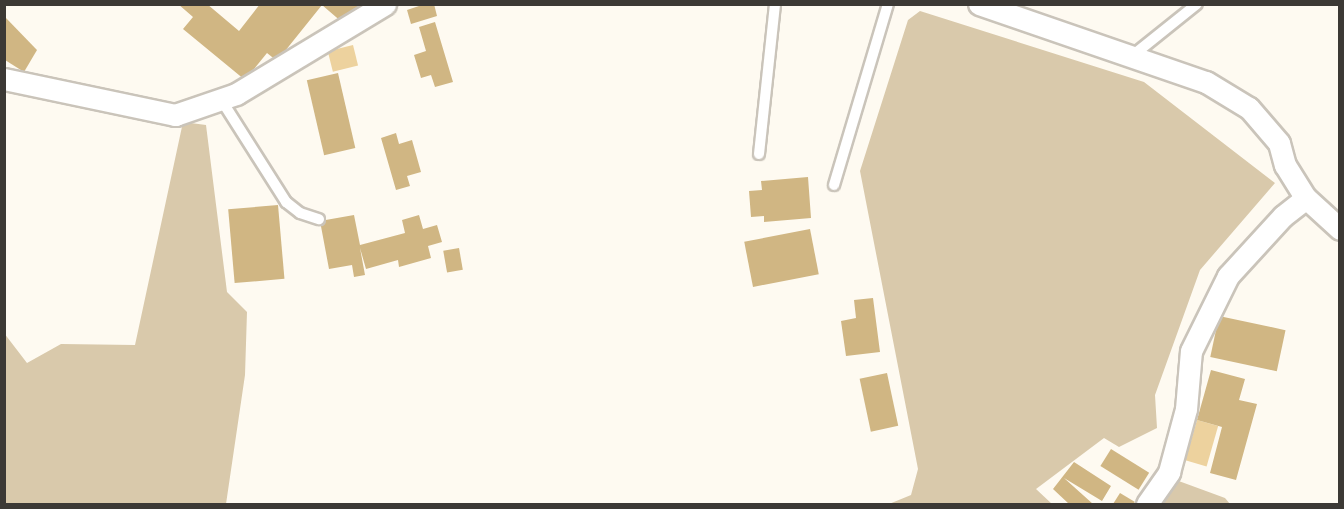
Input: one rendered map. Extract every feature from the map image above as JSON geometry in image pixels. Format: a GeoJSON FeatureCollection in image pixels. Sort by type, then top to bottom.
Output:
{"type":"FeatureCollection","features":[{"type":"Feature","properties":{"kind":"street"},"geometry":{"type":"LineString","coordinates":[[4,79],[175,115],[222,101],[385,4]]}},
{"type":"Feature","properties":{"kind":"street"},"geometry":{"type":"LineString","coordinates":[[979,4],[1206,82],[1249,108],[1280,143],[1285,165],[1306,198],[1340,229]]}},
{"type":"Feature","properties":{"kind":"street"},"geometry":{"type":"LineString","coordinates":[[1148,504],[1169,472],[1186,409],[1191,351],[1206,317],[1228,276],[1283,216],[1306,198]]}},
{"type":"Feature","properties":{"kind":"lane"},"geometry":{"type":"LineString","coordinates":[[759,154],[775,4]]}},
{"type":"Feature","properties":{"kind":"lane"},"geometry":{"type":"LineString","coordinates":[[834,185],[888,4]]}},
{"type":"Feature","properties":{"kind":"lane"},"geometry":{"type":"LineString","coordinates":[[1132,56],[1197,4]]}},
{"type":"Feature","properties":{"kind":"lane"},"geometry":{"type":"LineString","coordinates":[[222,101],[286,201],[300,213],[319,219]]}},
{"type":"Feature","properties":{"kind":"shaded area"},"geometry":{"type":"Polygon","coordinates":[[[920,11],[1144,82],[1275,183],[1200,270],[1155,395],[1157,428],[1119,447],[1104,438],[1036,489],[1052,504],[889,504],[911,495],[918,469],[860,171],[908,20],[920,11]]]}},
{"type":"Feature","properties":{"kind":"shaded area"},"geometry":{"type":"Polygon","coordinates":[[[353,45],[358,65],[333,72],[328,51],[353,45]]]}},
{"type":"Feature","properties":{"kind":"shaded area"},"geometry":{"type":"Polygon","coordinates":[[[183,122],[206,125],[227,292],[247,312],[245,375],[226,504],[5,504],[4,333],[27,363],[61,344],[135,345],[183,122]]]}},
{"type":"Feature","properties":{"kind":"shaded area"},"geometry":{"type":"Polygon","coordinates":[[[1197,420],[1218,426],[1207,466],[1185,460],[1197,420]]]}},
{"type":"Feature","properties":{"kind":"shaded area"},"geometry":{"type":"Polygon","coordinates":[[[1176,480],[1225,498],[1230,504],[1161,504],[1176,480]]]}},
{"type":"Feature","properties":{"kind":"building"},"geometry":{"type":"Polygon","coordinates":[[[178,4],[207,4],[239,31],[260,4],[371,4],[343,23],[322,5],[277,61],[267,53],[245,80],[183,29],[193,17],[178,4]]]}},
{"type":"Feature","properties":{"kind":"building"},"geometry":{"type":"Polygon","coordinates":[[[425,4],[434,4],[437,16],[411,24],[407,10],[425,4]]]}},
{"type":"Feature","properties":{"kind":"building"},"geometry":{"type":"Polygon","coordinates":[[[5,17],[37,50],[24,72],[5,60],[5,17]]]}},
{"type":"Feature","properties":{"kind":"building"},"geometry":{"type":"Polygon","coordinates":[[[435,22],[453,82],[435,87],[431,75],[421,78],[414,55],[426,51],[419,27],[435,22]]]}},
{"type":"Feature","properties":{"kind":"building"},"geometry":{"type":"Polygon","coordinates":[[[338,73],[355,148],[324,155],[307,80],[338,73]]]}},
{"type":"Feature","properties":{"kind":"building"},"geometry":{"type":"Polygon","coordinates":[[[396,133],[399,144],[412,140],[421,172],[407,176],[410,186],[396,190],[381,138],[396,133]]]}},
{"type":"Feature","properties":{"kind":"building"},"geometry":{"type":"Polygon","coordinates":[[[808,177],[811,218],[764,222],[764,216],[751,217],[749,191],[762,190],[761,181],[808,177]]]}},
{"type":"Feature","properties":{"kind":"building"},"geometry":{"type":"Polygon","coordinates":[[[278,205],[284,279],[235,283],[228,209],[278,205]]]}},
{"type":"Feature","properties":{"kind":"building"},"geometry":{"type":"Polygon","coordinates":[[[354,215],[360,245],[405,233],[402,220],[419,215],[423,229],[437,225],[442,242],[428,246],[431,258],[399,267],[398,260],[366,269],[360,248],[365,275],[354,277],[352,265],[329,269],[320,221],[354,215]]]}},
{"type":"Feature","properties":{"kind":"building"},"geometry":{"type":"Polygon","coordinates":[[[810,229],[819,274],[753,287],[744,242],[810,229]]]}},
{"type":"Feature","properties":{"kind":"building"},"geometry":{"type":"Polygon","coordinates":[[[459,248],[463,270],[447,272],[443,251],[459,248]]]}},
{"type":"Feature","properties":{"kind":"building"},"geometry":{"type":"Polygon","coordinates":[[[873,298],[880,352],[846,356],[841,321],[856,318],[854,300],[873,298]]]}},
{"type":"Feature","properties":{"kind":"building"},"geometry":{"type":"Polygon","coordinates":[[[1219,316],[1286,330],[1277,371],[1210,357],[1219,316]]]}},
{"type":"Feature","properties":{"kind":"building"},"geometry":{"type":"Polygon","coordinates":[[[1211,370],[1245,379],[1239,400],[1257,404],[1236,480],[1210,473],[1222,427],[1197,420],[1211,370]]]}},
{"type":"Feature","properties":{"kind":"building"},"geometry":{"type":"Polygon","coordinates":[[[887,373],[898,426],[871,432],[860,379],[887,373]]]}},
{"type":"Feature","properties":{"kind":"building"},"geometry":{"type":"Polygon","coordinates":[[[1111,449],[1149,473],[1139,490],[1100,466],[1111,449]]]}},
{"type":"Feature","properties":{"kind":"building"},"geometry":{"type":"Polygon","coordinates":[[[1074,462],[1111,486],[1102,501],[1064,478],[1093,504],[1069,504],[1053,489],[1074,462]]]}},
{"type":"Feature","properties":{"kind":"building"},"geometry":{"type":"Polygon","coordinates":[[[1120,493],[1135,502],[1133,504],[1113,504],[1120,493]]]}}]}
